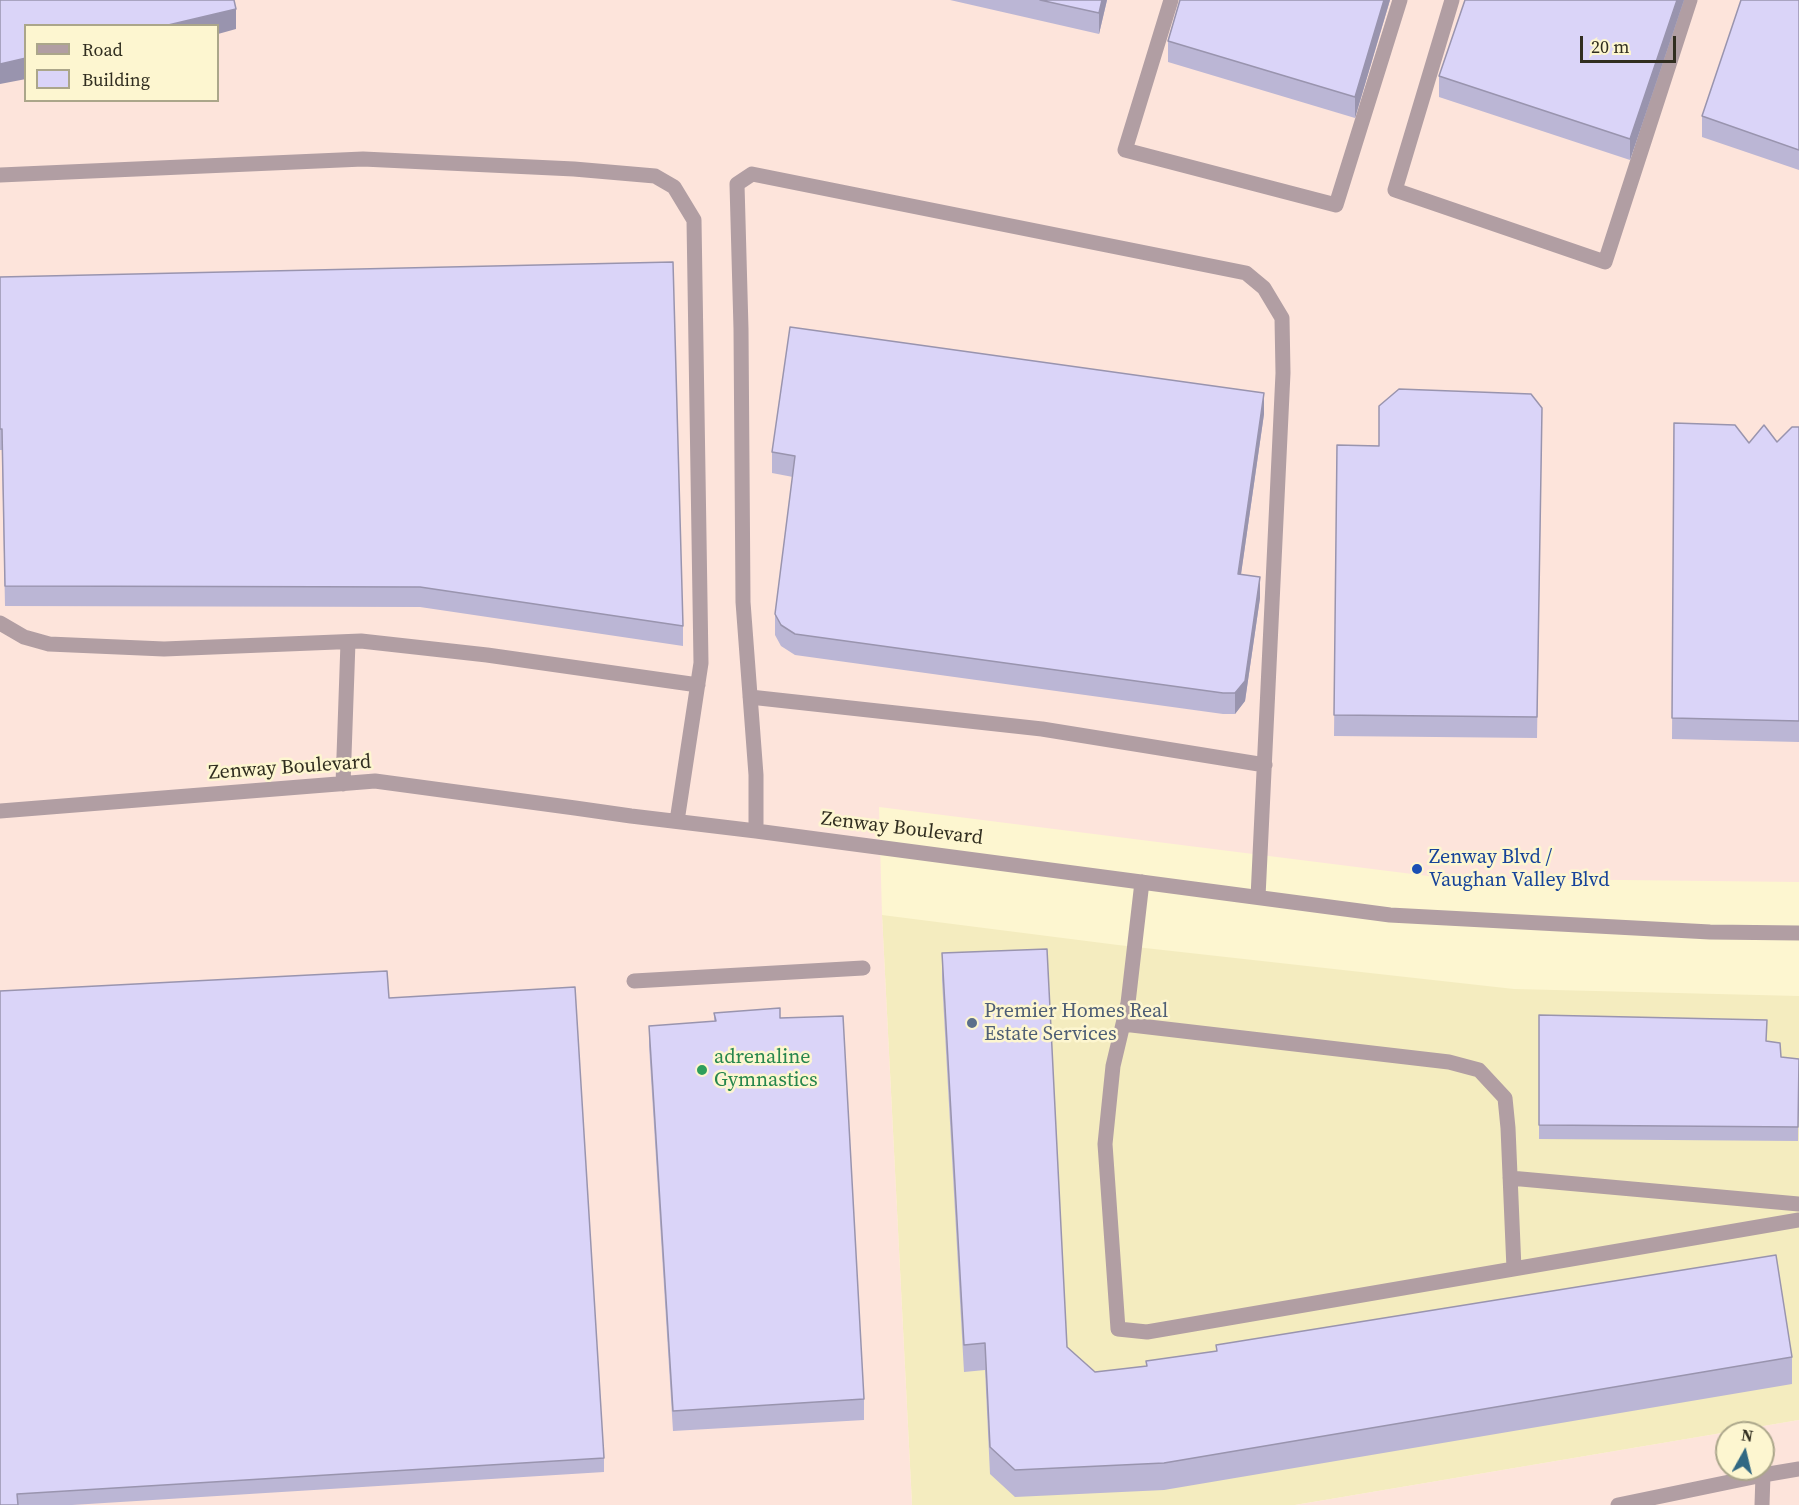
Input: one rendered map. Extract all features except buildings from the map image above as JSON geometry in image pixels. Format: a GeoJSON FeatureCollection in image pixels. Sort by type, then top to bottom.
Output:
{"type":"FeatureCollection","features":[{"type":"Feature","properties":{"kind":"street"},"geometry":{"type":"LineString","coordinates":[[1171,0],[1125,150],[1336,205],[1400,0]]}},
{"type":"Feature","properties":{"kind":"street"},"geometry":{"type":"LineString","coordinates":[[1452,0],[1395,190],[1605,262],[1690,0]]}},
{"type":"Feature","properties":{"kind":"street"},"geometry":{"type":"LineString","coordinates":[[0,175],[363,159],[574,169],[656,176],[674,187],[694,220],[701,663],[677,821]]}},
{"type":"Feature","properties":{"kind":"street"},"geometry":{"type":"LineString","coordinates":[[756,831],[756,775],[743,602],[741,329],[737,184],[752,174],[1246,273],[1264,288],[1282,318],[1283,373],[1258,897]]}},
{"type":"Feature","properties":{"kind":"street"},"geometry":{"type":"LineString","coordinates":[[0,623],[24,637],[49,644],[164,649],[361,641],[487,655],[698,685]]}},
{"type":"Feature","properties":{"kind":"street"},"geometry":{"type":"LineString","coordinates":[[343,784],[348,642]]}},
{"type":"Feature","properties":{"kind":"street"},"geometry":{"type":"LineString","coordinates":[[750,697],[1042,729],[1265,765]]}},
{"type":"Feature","properties":{"kind":"street","name":"Zenway Boulevard"},"geometry":{"type":"LineString","coordinates":[[0,811],[375,782],[1390,915],[1710,932],[1799,933]]}},
{"type":"Feature","properties":{"kind":"street"},"geometry":{"type":"LineString","coordinates":[[1142,882],[1128,1003],[1113,1066],[1105,1144],[1118,1329],[1147,1332],[1799,1220]]}},
{"type":"Feature","properties":{"kind":"street"},"geometry":{"type":"LineString","coordinates":[[634,981],[863,968]]}},
{"type":"Feature","properties":{"kind":"street"},"geometry":{"type":"LineString","coordinates":[[1123,1024],[1449,1062],[1479,1070],[1505,1098],[1514,1269]]}},
{"type":"Feature","properties":{"kind":"street"},"geometry":{"type":"LineString","coordinates":[[1510,1179],[1799,1204]]}},
{"type":"Feature","properties":{"kind":"street"},"geometry":{"type":"LineString","coordinates":[[1775,1473],[1799,1469]]}},
{"type":"Feature","properties":{"kind":"street"},"geometry":{"type":"LineString","coordinates":[[1618,1505],[1733,1481]]}},
{"type":"Feature","properties":{"kind":"street"},"geometry":{"type":"LineString","coordinates":[[1762,1481],[1762,1505]]}},
{"type":"Feature","properties":{"kind":"shaded area"},"geometry":{"type":"Polygon","coordinates":[[[0,0],[1799,0],[1799,882],[1444,878],[879,807],[882,915],[912,1505],[0,1505],[0,0]]]}},
{"type":"Feature","properties":{"kind":"shaded area"},"geometry":{"type":"Polygon","coordinates":[[[882,915],[1118,945],[1514,989],[1799,996],[1799,1420],[1775,1424],[1775,1421],[1715,1421],[1715,1434],[1295,1505],[912,1505],[882,915]]]}},
{"type":"Feature","properties":{"kind":"shaded area"},"geometry":{"type":"Polygon","coordinates":[[[1799,1420],[1799,1505],[1295,1505],[1715,1434],[1715,1481],[1775,1481],[1775,1424],[1799,1420]]]}},
{"type":"Feature","properties":{"kind":"place","name":"Zenway Blvd / Vaughan Valley Blvd"},"geometry":{"type":"Point","coordinates":[1417,869]}},
{"type":"Feature","properties":{"kind":"place","name":"Premier Homes Real Estate Services"},"geometry":{"type":"Point","coordinates":[972,1023]}},
{"type":"Feature","properties":{"kind":"place","name":"adrenaline Gymnastics"},"geometry":{"type":"Point","coordinates":[702,1070]}}]}
